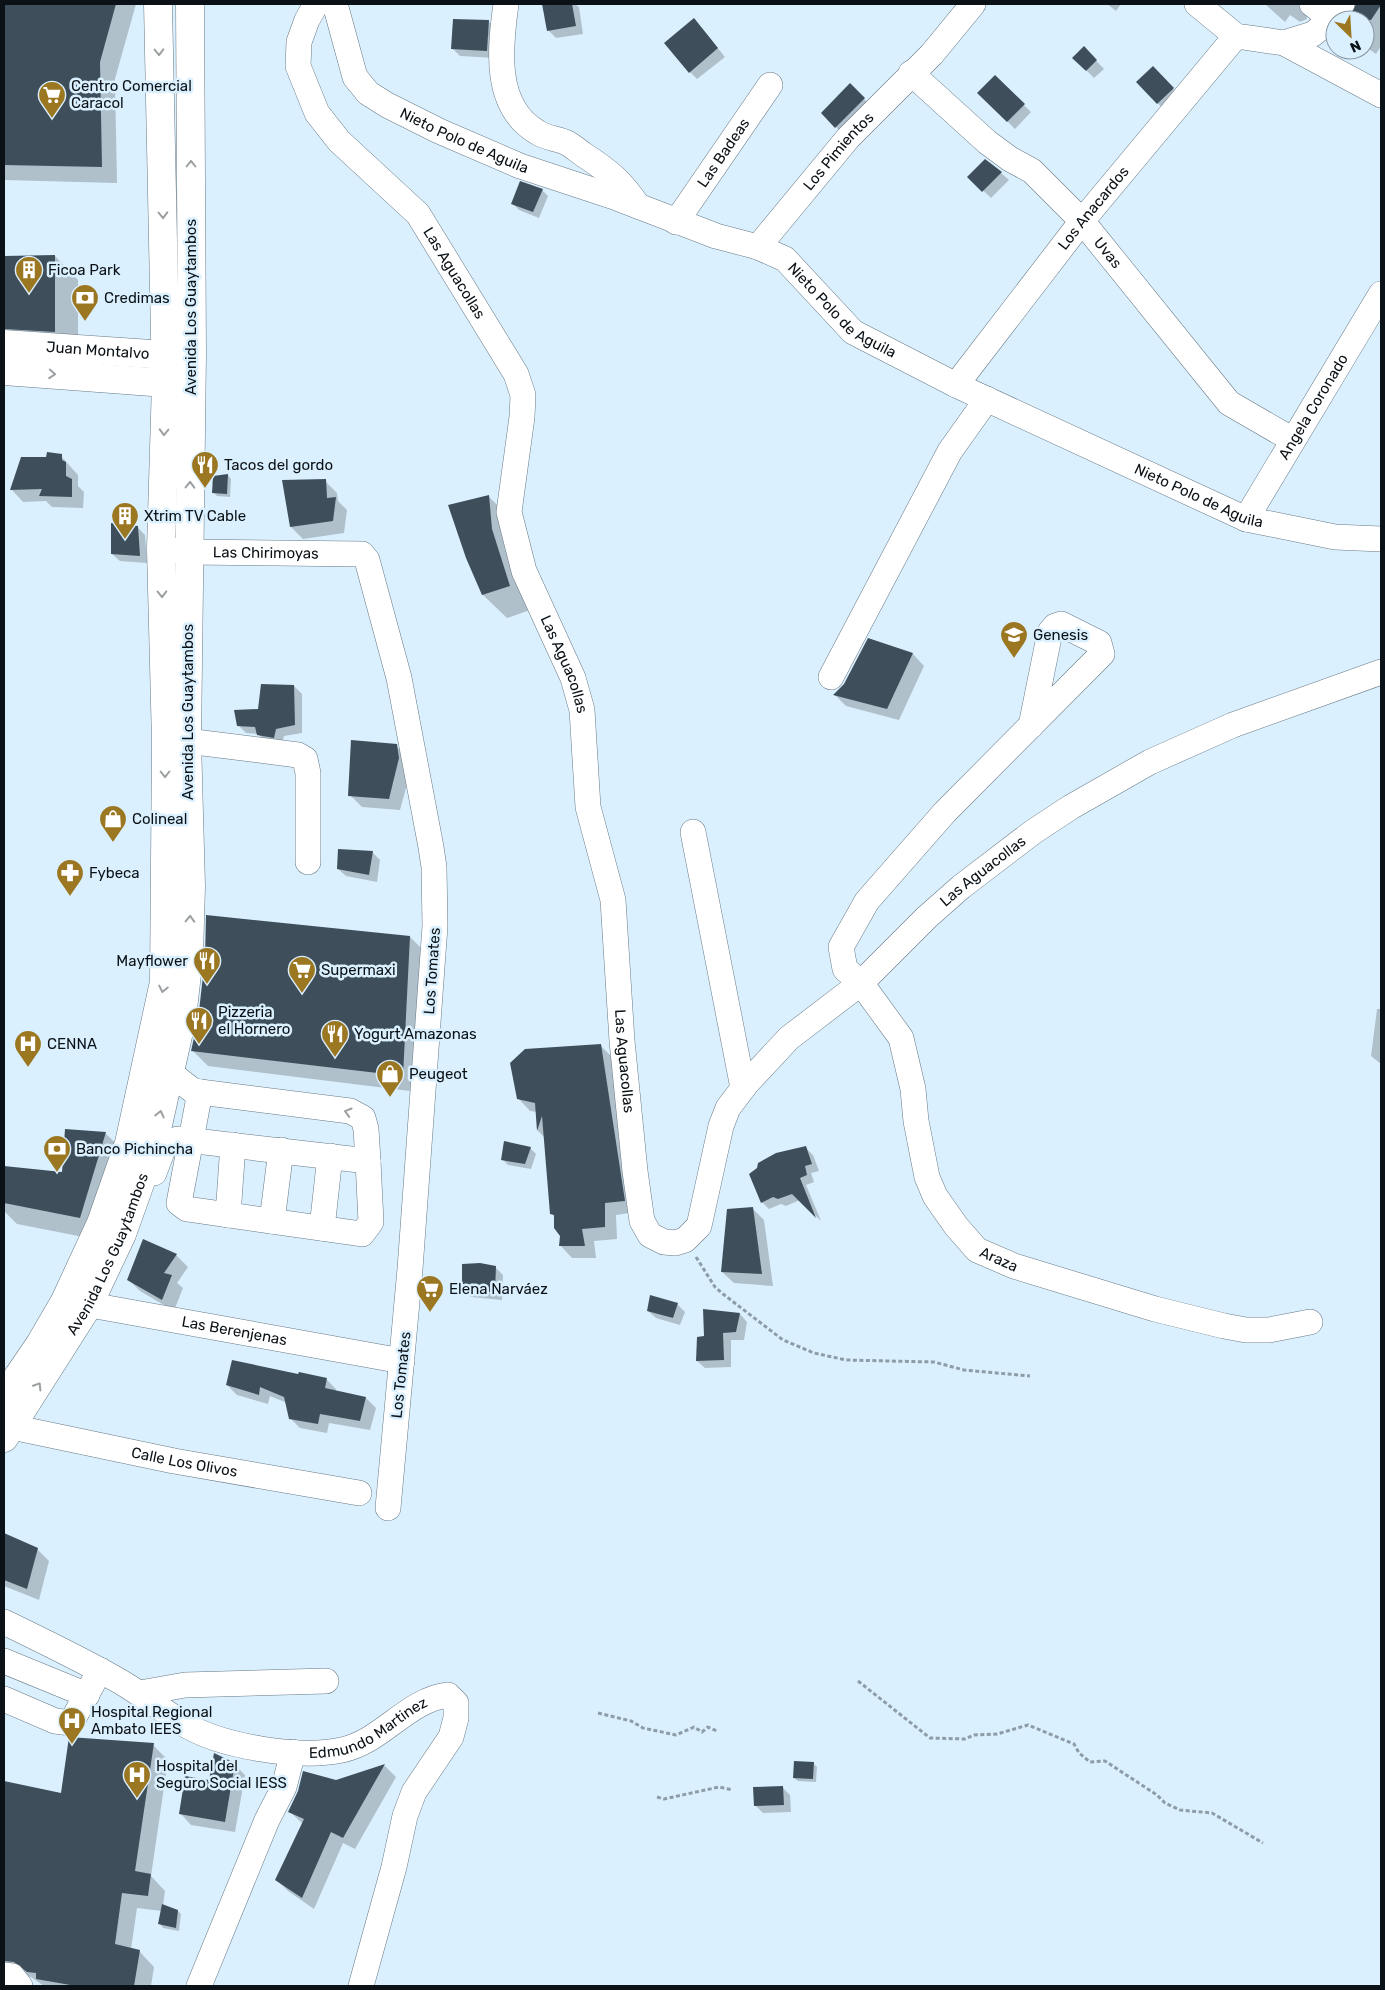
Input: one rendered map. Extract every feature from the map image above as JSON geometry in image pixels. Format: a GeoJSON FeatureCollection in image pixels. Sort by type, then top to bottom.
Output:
{"type":"FeatureCollection","features":[{"type":"Feature","properties":{"kind":"main road","name":"Avenida Los Guaytambos"},"geometry":{"type":"LineString","coordinates":[[158,4],[179,354]]}},
{"type":"Feature","properties":{"kind":"main road","name":"Avenida Los Guaytambos"},"geometry":{"type":"LineString","coordinates":[[176,742],[188,552],[179,354],[190,4]]}},
{"type":"Feature","properties":{"kind":"main road","name":"Juan Montalvo"},"geometry":{"type":"LineString","coordinates":[[4,344],[179,354]]}},
{"type":"Feature","properties":{"kind":"main road","name":"Juan Montalvo"},"geometry":{"type":"LineString","coordinates":[[4,371],[179,382]]}},
{"type":"Feature","properties":{"kind":"main road","name":"Avenida Los Guaytambos"},"geometry":{"type":"LineString","coordinates":[[4,1397],[40,1344],[76,1303],[101,1223],[141,1145],[169,1072],[182,1018],[177,959],[191,886],[176,742],[161,548],[179,382]]}},
{"type":"Feature","properties":{"kind":"main road","name":"Avenida Los Guaytambos"},"geometry":{"type":"LineString","coordinates":[[7,1429],[76,1303],[122,1234],[135,1198],[164,982],[177,959]]}},
{"type":"Feature","properties":{"kind":"street","name":"Las Aguacollas"},"geometry":{"type":"LineString","coordinates":[[316,4],[307,20],[299,42],[298,66],[317,113],[339,141],[418,214],[516,374],[523,395],[522,417],[509,512],[524,571],[573,678],[582,710],[588,807],[613,900],[622,1041],[642,1221],[647,1231],[659,1240],[674,1243],[684,1240],[699,1226],[720,1126],[728,1108],[744,1088],[789,1038],[861,983],[927,917],[962,887],[1034,832],[1110,783],[1192,743],[1381,672]]}},
{"type":"Feature","properties":{"kind":"street","name":"Nieto Polo de Aguila"},"geometry":{"type":"LineString","coordinates":[[335,4],[355,77],[368,93],[440,131],[511,162],[676,222],[758,247],[785,259],[852,332],[956,385],[1246,519],[1335,538],[1381,538]]}},
{"type":"Feature","properties":{"kind":"street"},"geometry":{"type":"LineString","coordinates":[[506,4],[502,74],[506,93],[513,109],[535,132],[565,142],[609,171],[622,183],[638,207]]}},
{"type":"Feature","properties":{"kind":"street","name":"Los Pimientos"},"geometry":{"type":"LineString","coordinates":[[758,247],[848,138],[916,67],[932,54],[972,4]]}},
{"type":"Feature","properties":{"kind":"street"},"geometry":{"type":"LineString","coordinates":[[1197,4],[1236,36],[1284,43],[1381,95]]}},
{"type":"Feature","properties":{"kind":"street"},"geometry":{"type":"LineString","coordinates":[[1284,43],[1313,34],[1328,9]]}},
{"type":"Feature","properties":{"kind":"street","name":"Los Anacardos"},"geometry":{"type":"LineString","coordinates":[[956,385],[1082,221],[1236,36]]}},
{"type":"Feature","properties":{"kind":"street","name":"Uvas"},"geometry":{"type":"LineString","coordinates":[[916,67],[987,142],[1010,159],[1032,171],[1082,221],[1229,403],[1293,440]]}},
{"type":"Feature","properties":{"kind":"street","name":"Las Badeas"},"geometry":{"type":"LineString","coordinates":[[676,222],[770,85]]}},
{"type":"Feature","properties":{"kind":"street","name":"Angela Coronado"},"geometry":{"type":"LineString","coordinates":[[1246,519],[1381,294]]}},
{"type":"Feature","properties":{"kind":"street"},"geometry":{"type":"LineString","coordinates":[[831,678],[950,451],[987,399]]}},
{"type":"Feature","properties":{"kind":"street","name":"Las Chirimoyas"},"geometry":{"type":"LineString","coordinates":[[161,548],[188,552],[362,554],[368,560]]}},
{"type":"Feature","properties":{"kind":"street","name":"Los Tomates"},"geometry":{"type":"LineString","coordinates":[[368,560],[403,695],[434,867],[435,926],[402,1361],[388,1508]]}},
{"type":"Feature","properties":{"kind":"street","name":"Araza"},"geometry":{"type":"LineString","coordinates":[[1031,726],[945,812],[867,900],[841,947],[845,969],[861,983],[901,1038],[914,1089],[922,1160],[935,1196],[956,1226],[978,1250],[1024,1268],[1155,1309],[1246,1330],[1269,1330],[1310,1322]]}},
{"type":"Feature","properties":{"kind":"street"},"geometry":{"type":"LineString","coordinates":[[176,742],[298,755],[305,759],[308,773],[308,862]]}},
{"type":"Feature","properties":{"kind":"street"},"geometry":{"type":"LineString","coordinates":[[692,832],[744,1088]]}},
{"type":"Feature","properties":{"kind":"street"},"geometry":{"type":"LineString","coordinates":[[169,1072],[192,1090],[200,1092],[350,1111],[362,1118],[366,1129],[368,1161],[371,1222],[368,1229],[362,1234],[187,1209],[179,1202],[189,1140],[200,1092]]}},
{"type":"Feature","properties":{"kind":"street"},"geometry":{"type":"LineString","coordinates":[[135,1198],[146,1190],[165,1144],[178,1139],[368,1161]]}},
{"type":"Feature","properties":{"kind":"street"},"geometry":{"type":"LineString","coordinates":[[228,1215],[232,1145]]}},
{"type":"Feature","properties":{"kind":"street"},"geometry":{"type":"LineString","coordinates":[[272,1221],[281,1150]]}},
{"type":"Feature","properties":{"kind":"street"},"geometry":{"type":"LineString","coordinates":[[322,1228],[330,1156]]}},
{"type":"Feature","properties":{"kind":"street","name":"Las Berenjenas"},"geometry":{"type":"LineString","coordinates":[[76,1303],[402,1361]]}},
{"type":"Feature","properties":{"kind":"street","name":"Calle Los Olivos"},"geometry":{"type":"LineString","coordinates":[[7,1429],[358,1494]]}},
{"type":"Feature","properties":{"kind":"street","name":"Edmundo Martinez"},"geometry":{"type":"LineString","coordinates":[[4,1622],[100,1670],[140,1693],[186,1725],[217,1738],[247,1747],[293,1752],[343,1750],[387,1728],[418,1704],[434,1697],[448,1695],[456,1703],[456,1718],[451,1737],[414,1792],[405,1816],[394,1867],[361,1986]]}},
{"type":"Feature","properties":{"kind":"street"},"geometry":{"type":"LineString","coordinates":[[4,1661],[86,1695]]}},
{"type":"Feature","properties":{"kind":"street"},"geometry":{"type":"LineString","coordinates":[[4,1699],[65,1724],[71,1722],[100,1670]]}},
{"type":"Feature","properties":{"kind":"street"},"geometry":{"type":"LineString","coordinates":[[140,1693],[185,1685],[326,1681]]}},
{"type":"Feature","properties":{"kind":"street"},"geometry":{"type":"LineString","coordinates":[[199,1986],[267,1820],[284,1787],[293,1752]]}},
{"type":"Feature","properties":{"kind":"street"},"geometry":{"type":"LineString","coordinates":[[4,1975],[12,1976],[20,1986]]}},
{"type":"Feature","properties":{"kind":"path"},"geometry":{"type":"LineString","coordinates":[[684,1240],[715,1287],[783,1340],[807,1350],[846,1360],[934,1362],[964,1370],[1030,1376]]}},
{"type":"Feature","properties":{"kind":"path"},"geometry":{"type":"LineString","coordinates":[[858,1682],[930,1738],[965,1739],[974,1735],[997,1734],[1028,1725],[1074,1744],[1079,1753],[1090,1762],[1105,1761],[1157,1795],[1165,1803],[1180,1810],[1212,1813],[1263,1843]]}},
{"type":"Feature","properties":{"kind":"path"},"geometry":{"type":"LineString","coordinates":[[598,1713],[631,1721],[644,1728],[676,1735],[694,1727],[702,1732],[708,1727],[717,1731]]}},
{"type":"Feature","properties":{"kind":"path"},"geometry":{"type":"LineString","coordinates":[[656,1797],[664,1800],[719,1787],[734,1790]]}},
{"type":"Feature","properties":{"kind":"building"},"geometry":{"type":"Polygon","coordinates":[[[5,4],[116,4],[100,62],[102,167],[4,165],[5,4]]]}},
{"type":"Feature","properties":{"kind":"building"},"geometry":{"type":"Polygon","coordinates":[[[542,4],[572,4],[576,26],[547,31],[542,4]]]}},
{"type":"Feature","properties":{"kind":"building"},"geometry":{"type":"Polygon","coordinates":[[[1356,4],[1381,4],[1375,14],[1375,10],[1353,10],[1356,4]]]}},
{"type":"Feature","properties":{"kind":"building"},"geometry":{"type":"Polygon","coordinates":[[[694,18],[718,48],[689,73],[664,43],[694,18]]]}},
{"type":"Feature","properties":{"kind":"building"},"geometry":{"type":"Polygon","coordinates":[[[453,19],[489,20],[487,51],[451,49],[453,19]]]}},
{"type":"Feature","properties":{"kind":"building"},"geometry":{"type":"Polygon","coordinates":[[[1084,46],[1097,60],[1086,71],[1072,58],[1084,46]]]}},
{"type":"Feature","properties":{"kind":"building"},"geometry":{"type":"Polygon","coordinates":[[[1153,66],[1174,88],[1157,104],[1136,82],[1153,66]]]}},
{"type":"Feature","properties":{"kind":"building"},"geometry":{"type":"Polygon","coordinates":[[[995,75],[1025,104],[1007,122],[977,93],[995,75]]]}},
{"type":"Feature","properties":{"kind":"building"},"geometry":{"type":"Polygon","coordinates":[[[850,83],[865,98],[835,128],[821,113],[850,83]]]}},
{"type":"Feature","properties":{"kind":"building"},"geometry":{"type":"Polygon","coordinates":[[[985,159],[1002,172],[982,192],[967,177],[985,159]]]}},
{"type":"Feature","properties":{"kind":"building"},"geometry":{"type":"Polygon","coordinates":[[[520,181],[543,189],[533,212],[511,204],[520,181]]]}},
{"type":"Feature","properties":{"kind":"building","name":"Ficoa Park"},"geometry":{"type":"Polygon","coordinates":[[[55,255],[55,332],[4,329],[4,256],[55,255]]]}},
{"type":"Feature","properties":{"kind":"building"},"geometry":{"type":"Polygon","coordinates":[[[47,452],[62,454],[62,460],[66,462],[66,476],[72,479],[72,497],[39,496],[42,489],[10,490],[21,457],[46,457],[47,452]]]}},
{"type":"Feature","properties":{"kind":"building"},"geometry":{"type":"Polygon","coordinates":[[[228,474],[227,494],[212,493],[213,476],[228,474]]]}},
{"type":"Feature","properties":{"kind":"building"},"geometry":{"type":"Polygon","coordinates":[[[326,479],[327,498],[336,497],[333,521],[290,527],[282,480],[326,479]]]}},
{"type":"Feature","properties":{"kind":"building"},"geometry":{"type":"Polygon","coordinates":[[[489,495],[492,529],[510,586],[482,595],[466,558],[448,505],[489,495]]]}},
{"type":"Feature","properties":{"kind":"building","name":"Xtrim TV Cable"},"geometry":{"type":"Polygon","coordinates":[[[111,523],[138,526],[140,556],[111,554],[111,523]]]}},
{"type":"Feature","properties":{"kind":"building"},"geometry":{"type":"Polygon","coordinates":[[[868,638],[913,653],[887,709],[833,695],[844,684],[868,638]]]}},
{"type":"Feature","properties":{"kind":"building"},"geometry":{"type":"Polygon","coordinates":[[[261,684],[294,685],[295,725],[276,729],[274,738],[257,735],[255,727],[237,726],[234,710],[258,709],[261,684]]]}},
{"type":"Feature","properties":{"kind":"building"},"geometry":{"type":"Polygon","coordinates":[[[351,740],[397,744],[399,758],[389,799],[348,796],[351,740]]]}},
{"type":"Feature","properties":{"kind":"building"},"geometry":{"type":"Polygon","coordinates":[[[338,849],[373,851],[369,875],[337,869],[338,849]]]}},
{"type":"Feature","properties":{"kind":"building","name":"Supermaxi"},"geometry":{"type":"Polygon","coordinates":[[[206,915],[410,936],[403,1076],[191,1051],[198,1020],[205,958],[206,915]]]}},
{"type":"Feature","properties":{"kind":"building"},"geometry":{"type":"Polygon","coordinates":[[[601,1044],[625,1201],[605,1203],[605,1227],[582,1229],[585,1246],[559,1246],[560,1236],[554,1228],[554,1215],[550,1214],[542,1116],[537,1131],[535,1103],[517,1099],[510,1063],[525,1049],[601,1044]]]}},
{"type":"Feature","properties":{"kind":"building"},"geometry":{"type":"Polygon","coordinates":[[[65,1129],[106,1132],[80,1218],[4,1203],[4,1166],[62,1172],[65,1129]]]}},
{"type":"Feature","properties":{"kind":"building"},"geometry":{"type":"Polygon","coordinates":[[[504,1141],[531,1147],[525,1164],[501,1160],[504,1141]]]}},
{"type":"Feature","properties":{"kind":"building"},"geometry":{"type":"Polygon","coordinates":[[[806,1146],[812,1164],[805,1166],[807,1175],[800,1178],[816,1218],[792,1194],[778,1199],[773,1197],[761,1203],[749,1174],[757,1168],[758,1163],[776,1153],[806,1146]]]}},
{"type":"Feature","properties":{"kind":"building"},"geometry":{"type":"Polygon","coordinates":[[[753,1207],[762,1274],[721,1272],[727,1209],[753,1207]]]}},
{"type":"Feature","properties":{"kind":"building"},"geometry":{"type":"Polygon","coordinates":[[[143,1239],[177,1254],[164,1273],[172,1275],[162,1300],[127,1280],[143,1239]]]}},
{"type":"Feature","properties":{"kind":"building"},"geometry":{"type":"Polygon","coordinates":[[[480,1263],[496,1266],[495,1292],[462,1290],[462,1264],[480,1263]]]}},
{"type":"Feature","properties":{"kind":"building"},"geometry":{"type":"Polygon","coordinates":[[[650,1295],[678,1303],[673,1318],[647,1311],[650,1295]]]}},
{"type":"Feature","properties":{"kind":"building"},"geometry":{"type":"Polygon","coordinates":[[[703,1309],[740,1313],[736,1332],[723,1333],[724,1360],[696,1361],[697,1337],[704,1336],[703,1309]]]}},
{"type":"Feature","properties":{"kind":"building"},"geometry":{"type":"Polygon","coordinates":[[[232,1360],[327,1378],[325,1388],[366,1397],[360,1421],[320,1414],[318,1424],[289,1419],[284,1397],[260,1387],[259,1395],[226,1385],[232,1360]]]}},
{"type":"Feature","properties":{"kind":"building"},"geometry":{"type":"Polygon","coordinates":[[[4,1533],[38,1548],[27,1589],[4,1580],[4,1533]]]}},
{"type":"Feature","properties":{"kind":"building"},"geometry":{"type":"Polygon","coordinates":[[[69,1737],[154,1743],[135,1871],[151,1874],[148,1896],[122,1893],[115,1944],[140,1950],[134,1986],[76,1986],[36,1979],[36,1973],[27,1972],[14,1962],[4,1961],[4,1781],[61,1793],[69,1737]]]}},
{"type":"Feature","properties":{"kind":"building"},"geometry":{"type":"Polygon","coordinates":[[[214,1753],[235,1763],[225,1822],[179,1814],[185,1776],[209,1780],[214,1753]]]}},
{"type":"Feature","properties":{"kind":"building"},"geometry":{"type":"Polygon","coordinates":[[[794,1761],[814,1762],[813,1779],[793,1778],[794,1761]]]}},
{"type":"Feature","properties":{"kind":"building"},"geometry":{"type":"Polygon","coordinates":[[[385,1764],[343,1838],[331,1832],[302,1898],[275,1880],[304,1819],[288,1812],[298,1791],[303,1771],[336,1780],[385,1764]]]}},
{"type":"Feature","properties":{"kind":"building"},"geometry":{"type":"Polygon","coordinates":[[[783,1786],[784,1805],[754,1806],[753,1787],[783,1786]]]}},
{"type":"Feature","properties":{"kind":"building"},"geometry":{"type":"Polygon","coordinates":[[[162,1904],[178,1910],[176,1928],[158,1924],[162,1904]]]}},
{"type":"Feature","properties":{"kind":"place","name":"Centro Comercial Caracol"},"geometry":{"type":"Point","coordinates":[52,119]}},
{"type":"Feature","properties":{"kind":"place","name":"Ficoa Park"},"geometry":{"type":"Point","coordinates":[29,294]}},
{"type":"Feature","properties":{"kind":"place","name":"Credimas"},"geometry":{"type":"Point","coordinates":[85,322]}},
{"type":"Feature","properties":{"kind":"place","name":"Tacos del gordo"},"geometry":{"type":"Point","coordinates":[205,489]}},
{"type":"Feature","properties":{"kind":"place","name":"Xtrim TV Cable"},"geometry":{"type":"Point","coordinates":[125,540]}},
{"type":"Feature","properties":{"kind":"place","name":"Genesis"},"geometry":{"type":"Point","coordinates":[1014,659]}},
{"type":"Feature","properties":{"kind":"place","name":"Colineal"},"geometry":{"type":"Point","coordinates":[113,843]}},
{"type":"Feature","properties":{"kind":"place","name":"Fybeca"},"geometry":{"type":"Point","coordinates":[70,897]}},
{"type":"Feature","properties":{"kind":"place","name":"Mayflower"},"geometry":{"type":"Point","coordinates":[207,985]}},
{"type":"Feature","properties":{"kind":"place","name":"Supermaxi"},"geometry":{"type":"Point","coordinates":[302,994]}},
{"type":"Feature","properties":{"kind":"place","name":"Pizzeria el Hornero"},"geometry":{"type":"Point","coordinates":[199,1045]}},
{"type":"Feature","properties":{"kind":"place","name":"Yogurt Amazonas"},"geometry":{"type":"Point","coordinates":[335,1058]}},
{"type":"Feature","properties":{"kind":"place","name":"CENNA"},"geometry":{"type":"Point","coordinates":[28,1068]}},
{"type":"Feature","properties":{"kind":"place","name":"Peugeot"},"geometry":{"type":"Point","coordinates":[390,1098]}},
{"type":"Feature","properties":{"kind":"place","name":"Banco Pichincha"},"geometry":{"type":"Point","coordinates":[57,1173]}},
{"type":"Feature","properties":{"kind":"place","name":"Elena Narváez"},"geometry":{"type":"Point","coordinates":[430,1313]}},
{"type":"Feature","properties":{"kind":"place","name":"Hospital Regional Ambato IEES"},"geometry":{"type":"Point","coordinates":[72,1745]}},
{"type":"Feature","properties":{"kind":"place","name":"Hospital del Seguro Social IESS"},"geometry":{"type":"Point","coordinates":[137,1799]}}]}
